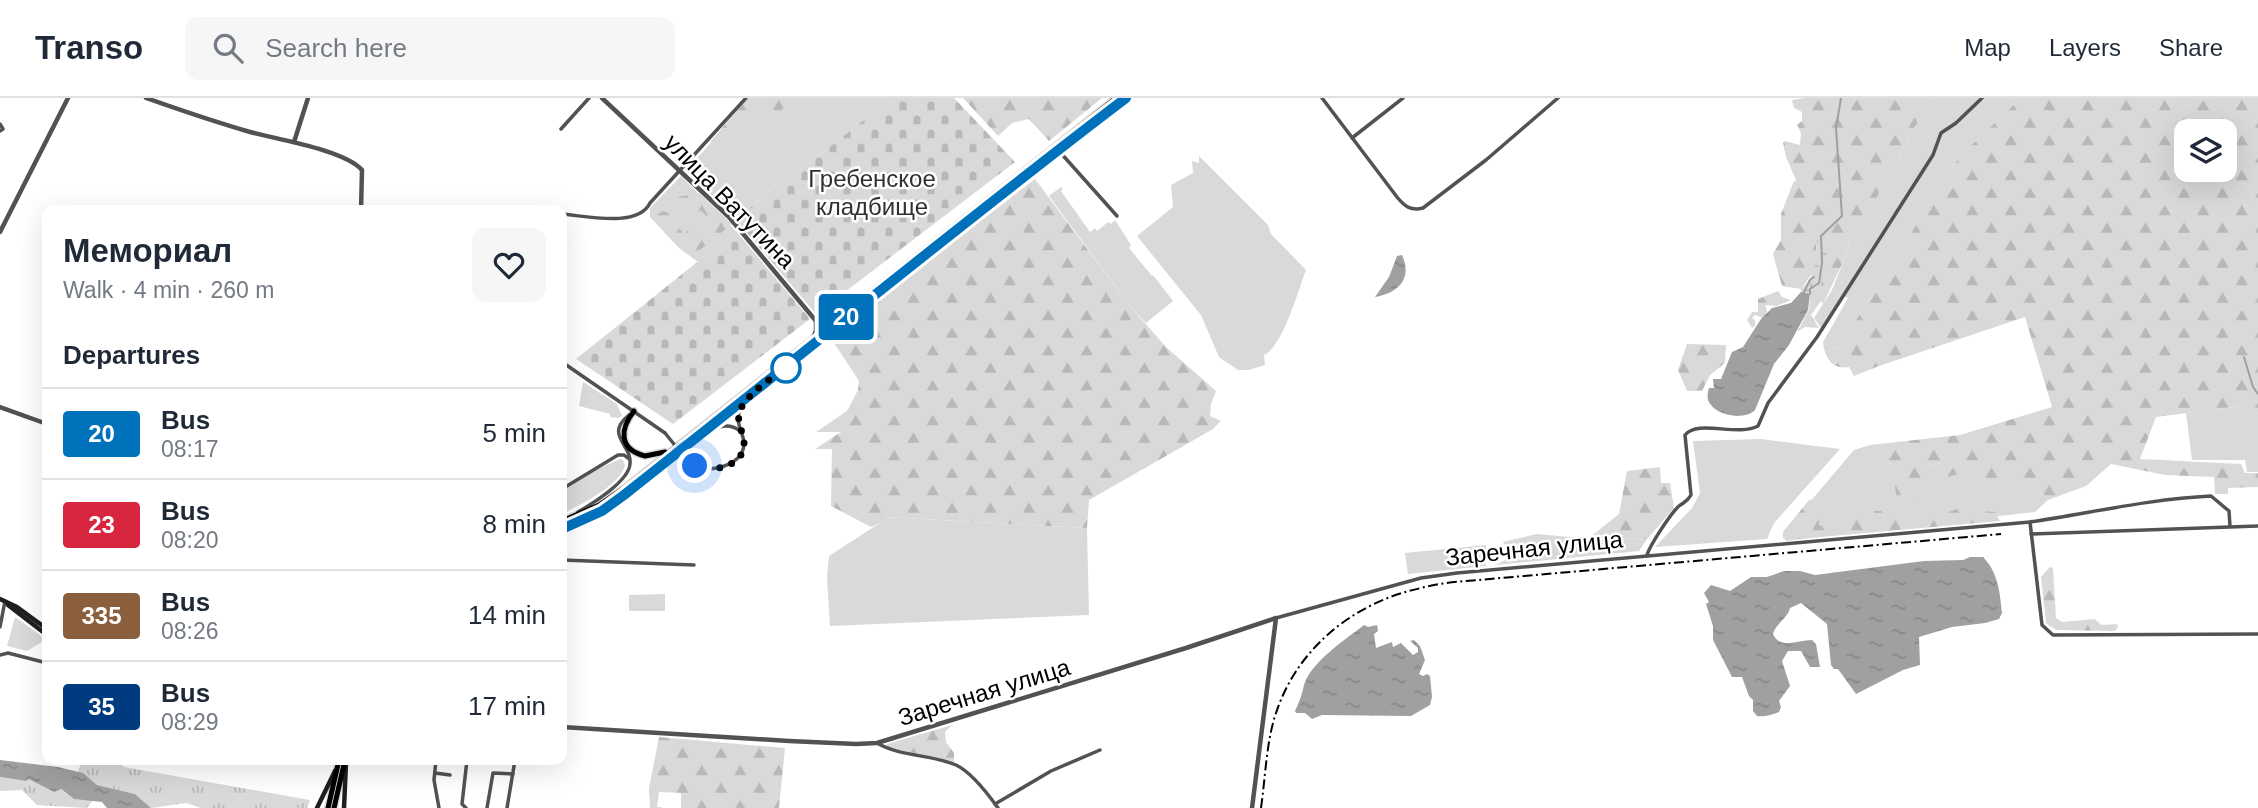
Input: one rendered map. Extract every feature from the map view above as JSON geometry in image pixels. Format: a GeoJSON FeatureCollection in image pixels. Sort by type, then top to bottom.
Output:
{"type":"FeatureCollection","features":[{"type":"Feature","properties":{"kind":"main road"},"geometry":{"type":"LineString","coordinates":[[567,527],[602,511],[828,325],[1115,98]]}},
{"type":"Feature","properties":{"kind":"main road"},"geometry":{"type":"LineString","coordinates":[[567,519],[612,496],[759,389],[859,306],[1126,98]]}},
{"type":"Feature","properties":{"kind":"main road"},"geometry":{"type":"LineString","coordinates":[[634,411],[623,432],[626,442],[635,452],[645,456],[658,455],[682,445]]}},
{"type":"Feature","properties":{"kind":"main road"},"geometry":{"type":"LineString","coordinates":[[1,600],[42,626]]}},
{"type":"Feature","properties":{"kind":"main road"},"geometry":{"type":"LineString","coordinates":[[1,600],[42,631]]}},
{"type":"Feature","properties":{"kind":"main road"},"geometry":{"type":"LineString","coordinates":[[317,808],[337,765]]}},
{"type":"Feature","properties":{"kind":"main road"},"geometry":{"type":"LineString","coordinates":[[328,808],[338,765]]}},
{"type":"Feature","properties":{"kind":"main road"},"geometry":{"type":"LineString","coordinates":[[334,808],[345,765]]}},
{"type":"Feature","properties":{"kind":"main road"},"geometry":{"type":"LineString","coordinates":[[344,808],[346,765]]}},
{"type":"Feature","properties":{"kind":"street"},"geometry":{"type":"LineString","coordinates":[[0,232],[68,98]]}},
{"type":"Feature","properties":{"kind":"street"},"geometry":{"type":"LineString","coordinates":[[146,98],[246,131],[294,142],[354,163],[362,170],[363,175],[361,205]]}},
{"type":"Feature","properties":{"kind":"street"},"geometry":{"type":"LineString","coordinates":[[294,142],[308,98]]}},
{"type":"Feature","properties":{"kind":"street"},"geometry":{"type":"LineString","coordinates":[[561,129],[589,98]]}},
{"type":"Feature","properties":{"kind":"street","name":"улица Ватутина"},"geometry":{"type":"LineString","coordinates":[[602,98],[729,217],[816,321]]}},
{"type":"Feature","properties":{"kind":"street"},"geometry":{"type":"LineString","coordinates":[[567,214],[630,218],[646,211],[650,203],[747,98]]}},
{"type":"Feature","properties":{"kind":"street"},"geometry":{"type":"LineString","coordinates":[[1322,98],[1404,206],[1415,209],[1423,208],[1486,160],[1558,98]]}},
{"type":"Feature","properties":{"kind":"street"},"geometry":{"type":"LineString","coordinates":[[1352,138],[1403,98]]}},
{"type":"Feature","properties":{"kind":"street"},"geometry":{"type":"LineString","coordinates":[[1647,555],[1649,546],[1679,505],[1690,495],[1685,435],[1695,429],[1738,431],[1758,426],[1768,403],[1817,337],[1933,155],[1941,133],[1956,123],[1982,98]]}},
{"type":"Feature","properties":{"kind":"street"},"geometry":{"type":"LineString","coordinates":[[1059,151],[1116,216]]}},
{"type":"Feature","properties":{"kind":"street"},"geometry":{"type":"LineString","coordinates":[[813,338],[817,331],[816,321],[828,325]]}},
{"type":"Feature","properties":{"kind":"street"},"geometry":{"type":"LineString","coordinates":[[567,365],[664,433],[686,459],[699,468],[712,469],[730,464],[743,451],[738,415],[744,404],[759,389]]}},
{"type":"Feature","properties":{"kind":"street"},"geometry":{"type":"LineString","coordinates":[[0,407],[42,422]]}},
{"type":"Feature","properties":{"kind":"street"},"geometry":{"type":"LineString","coordinates":[[567,486],[611,459],[621,449],[620,424],[634,411]]}},
{"type":"Feature","properties":{"kind":"street"},"geometry":{"type":"LineString","coordinates":[[682,445],[721,426],[732,426],[743,436]]}},
{"type":"Feature","properties":{"kind":"street"},"geometry":{"type":"LineString","coordinates":[[567,518],[625,477],[630,464],[629,454],[621,443]]}},
{"type":"Feature","properties":{"kind":"street"},"geometry":{"type":"LineString","coordinates":[[611,459],[624,455],[630,464]]}},
{"type":"Feature","properties":{"kind":"street","name":"Заречная улица"},"geometry":{"type":"LineString","coordinates":[[567,727],[789,741],[877,743],[1276,618],[1421,578],[1647,555],[1776,546],[2030,522],[2171,498],[2211,496],[2228,511],[2230,526]]}},
{"type":"Feature","properties":{"kind":"street"},"geometry":{"type":"LineString","coordinates":[[2030,522],[2042,625],[2047,632],[2061,636],[2258,634]]}},
{"type":"Feature","properties":{"kind":"street"},"geometry":{"type":"LineString","coordinates":[[2031,534],[2258,526]]}},
{"type":"Feature","properties":{"kind":"street"},"geometry":{"type":"LineString","coordinates":[[567,560],[694,565]]}},
{"type":"Feature","properties":{"kind":"street"},"geometry":{"type":"LineString","coordinates":[[0,627],[1,600]]}},
{"type":"Feature","properties":{"kind":"street"},"geometry":{"type":"LineString","coordinates":[[1252,808],[1276,618]]}},
{"type":"Feature","properties":{"kind":"street"},"geometry":{"type":"LineString","coordinates":[[0,655],[8,653],[42,662]]}},
{"type":"Feature","properties":{"kind":"street","name":"Заречная улица"},"geometry":{"type":"LineString","coordinates":[[877,743],[890,750],[958,766],[986,791],[996,806]]}},
{"type":"Feature","properties":{"kind":"street"},"geometry":{"type":"LineString","coordinates":[[996,806],[1051,771],[1101,750]]}},
{"type":"Feature","properties":{"kind":"street"},"geometry":{"type":"LineString","coordinates":[[436,765],[439,808]]}},
{"type":"Feature","properties":{"kind":"street"},"geometry":{"type":"LineString","coordinates":[[466,765],[462,804],[466,808]]}},
{"type":"Feature","properties":{"kind":"street"},"geometry":{"type":"LineString","coordinates":[[508,808],[514,765]]}},
{"type":"Feature","properties":{"kind":"street"},"geometry":{"type":"LineString","coordinates":[[435,773],[450,775]]}},
{"type":"Feature","properties":{"kind":"street"},"geometry":{"type":"LineString","coordinates":[[487,808],[493,773],[513,774]]}},
{"type":"Feature","properties":{"kind":"green space"},"geometry":{"type":"Polygon","coordinates":[[[748,98],[779,98],[784,108],[780,111],[762,108],[751,113],[751,124],[748,125],[744,123],[742,116],[739,117],[735,124],[731,125],[729,134],[724,130],[710,142],[748,98]]]}},
{"type":"Feature","properties":{"kind":"green space"},"geometry":{"type":"Polygon","coordinates":[[[750,98],[900,98],[861,122],[803,168],[777,184],[736,220],[687,170],[750,98]]]}},
{"type":"Feature","properties":{"kind":"green space","name":"Гребенское кладбище"},"geometry":{"type":"Polygon","coordinates":[[[900,98],[954,98],[1015,162],[816,314],[736,220],[777,184],[803,168],[861,122],[900,98]]]}},
{"type":"Feature","properties":{"kind":"green space"},"geometry":{"type":"Polygon","coordinates":[[[963,98],[1102,98],[1049,141],[1029,119],[1012,123],[998,136],[963,98]]]}},
{"type":"Feature","properties":{"kind":"green space"},"geometry":{"type":"Polygon","coordinates":[[[1934,98],[2021,98],[1960,156],[1837,350],[1823,342],[1848,298],[1842,295],[1821,328],[1814,318],[1832,290],[1851,237],[1872,210],[1912,131],[1934,98]]]}},
{"type":"Feature","properties":{"kind":"green space"},"geometry":{"type":"Polygon","coordinates":[[[1934,98],[1912,131],[1872,210],[1851,237],[1845,258],[1823,304],[1821,301],[1811,315],[1819,328],[1805,327],[1798,331],[1809,309],[1811,289],[1821,284],[1816,241],[1816,268],[1801,289],[1782,286],[1773,254],[1781,240],[1781,214],[1796,180],[1783,143],[1785,141],[1800,145],[1801,133],[1797,125],[1802,121],[1802,112],[1794,108],[1792,100],[1934,98]]]}},
{"type":"Feature","properties":{"kind":"green space"},"geometry":{"type":"Polygon","coordinates":[[[2021,98],[2258,98],[2258,414],[2241,406],[2156,417],[2140,459],[2241,464],[2245,473],[2258,473],[2258,487],[2228,488],[2228,494],[2215,494],[2214,477],[2165,475],[2111,464],[2086,486],[2048,500],[2028,479],[1986,479],[1972,470],[1948,477],[1941,463],[1923,467],[1925,503],[1898,504],[1891,464],[1870,445],[1960,435],[2052,407],[2025,317],[1854,376],[1849,367],[1838,367],[1830,362],[1823,342],[1837,350],[1960,156],[2021,98]]]}},
{"type":"Feature","properties":{"kind":"green space"},"geometry":{"type":"Polygon","coordinates":[[[1199,156],[1268,225],[1271,234],[1306,270],[1284,330],[1271,350],[1264,355],[1265,365],[1249,370],[1238,370],[1219,357],[1201,315],[1137,236],[1173,207],[1171,185],[1193,173],[1192,161],[1199,163],[1199,156]]]}},
{"type":"Feature","properties":{"kind":"green space"},"geometry":{"type":"Polygon","coordinates":[[[681,176],[736,231],[698,262],[679,248],[650,217],[650,208],[681,176]]]}},
{"type":"Feature","properties":{"kind":"green space"},"geometry":{"type":"Polygon","coordinates":[[[1035,179],[1130,306],[1166,347],[1216,391],[1210,416],[1221,421],[1213,429],[1089,500],[1087,528],[885,517],[871,527],[831,506],[832,449],[815,449],[841,432],[816,432],[847,411],[858,390],[859,381],[834,343],[827,339],[835,333],[840,337],[838,332],[857,315],[1035,179]]]}},
{"type":"Feature","properties":{"kind":"green space"},"geometry":{"type":"Polygon","coordinates":[[[1061,187],[1061,191],[1090,232],[1095,228],[1097,231],[1115,220],[1131,245],[1129,248],[1173,301],[1146,323],[1130,306],[1049,196],[1061,187]]]}},
{"type":"Feature","properties":{"kind":"green space"},"geometry":{"type":"Polygon","coordinates":[[[699,193],[732,224],[715,238],[711,232],[707,233],[702,225],[705,214],[700,210],[694,215],[693,222],[684,221],[685,208],[678,197],[699,193]]]}},
{"type":"Feature","properties":{"kind":"green space"},"geometry":{"type":"Polygon","coordinates":[[[663,211],[675,215],[672,221],[685,235],[693,226],[704,238],[713,240],[693,255],[663,223],[666,220],[656,215],[663,211]]]}},
{"type":"Feature","properties":{"kind":"green space","name":"Гребенское кладбище"},"geometry":{"type":"Polygon","coordinates":[[[736,231],[810,319],[673,424],[576,359],[736,231]]]}},
{"type":"Feature","properties":{"kind":"green space"},"geometry":{"type":"Polygon","coordinates":[[[1822,232],[1827,253],[1821,285],[1811,289],[1810,295],[1801,292],[1801,289],[1812,274],[1816,247],[1822,232]]]}},
{"type":"Feature","properties":{"kind":"green space"},"geometry":{"type":"Polygon","coordinates":[[[1778,291],[1782,297],[1791,300],[1777,306],[1765,305],[1766,319],[1755,315],[1752,318],[1755,320],[1755,326],[1752,328],[1747,320],[1752,312],[1758,312],[1758,299],[1778,291]]]}},
{"type":"Feature","properties":{"kind":"green space"},"geometry":{"type":"Polygon","coordinates":[[[1687,344],[1726,345],[1725,363],[1710,375],[1702,391],[1687,391],[1678,370],[1687,344]]]}},
{"type":"Feature","properties":{"kind":"green space"},"geometry":{"type":"Polygon","coordinates":[[[583,382],[617,404],[622,416],[610,417],[610,414],[579,406],[583,382]]]}},
{"type":"Feature","properties":{"kind":"green space"},"geometry":{"type":"Polygon","coordinates":[[[2241,406],[2258,414],[2258,472],[2247,472],[2245,460],[2192,460],[2186,413],[2241,406]]]}},
{"type":"Feature","properties":{"kind":"green space"},"geometry":{"type":"Polygon","coordinates":[[[1761,439],[1840,449],[1774,523],[1767,539],[1655,547],[1692,508],[1700,493],[1693,441],[1761,439]]]}},
{"type":"Feature","properties":{"kind":"green space"},"geometry":{"type":"Polygon","coordinates":[[[1870,445],[1891,464],[1923,467],[1941,463],[1972,470],[1986,479],[2028,479],[2048,500],[2035,512],[1785,541],[1787,529],[1854,450],[1870,445]]]}},
{"type":"Feature","properties":{"kind":"green space"},"geometry":{"type":"Polygon","coordinates":[[[620,459],[625,465],[608,487],[567,511],[567,488],[620,459]]]}},
{"type":"Feature","properties":{"kind":"green space"},"geometry":{"type":"Polygon","coordinates":[[[1660,467],[1661,483],[1670,483],[1674,508],[1647,539],[1589,538],[1619,514],[1627,471],[1660,467]]]}},
{"type":"Feature","properties":{"kind":"green space"},"geometry":{"type":"Polygon","coordinates":[[[1809,500],[1825,500],[1827,511],[1818,525],[1826,527],[1856,514],[1863,521],[1875,516],[1874,511],[1893,511],[1898,521],[1942,515],[1964,506],[1969,513],[1974,506],[1983,511],[1995,512],[2000,521],[1787,540],[1783,538],[1783,532],[1809,500]]]}},
{"type":"Feature","properties":{"kind":"green space"},"geometry":{"type":"Polygon","coordinates":[[[884,517],[1087,528],[1089,615],[830,626],[827,577],[829,556],[880,523],[884,517]]]}},
{"type":"Feature","properties":{"kind":"green space"},"geometry":{"type":"Polygon","coordinates":[[[1537,534],[1647,539],[1639,551],[1495,565],[1508,559],[1509,553],[1503,542],[1537,534]]]}},
{"type":"Feature","properties":{"kind":"green space"},"geometry":{"type":"Polygon","coordinates":[[[1486,545],[1486,566],[1408,574],[1405,553],[1486,545]]]}},
{"type":"Feature","properties":{"kind":"green space"},"geometry":{"type":"Polygon","coordinates":[[[2050,567],[2053,568],[2056,618],[2062,622],[2095,619],[2101,625],[2117,624],[2115,631],[2056,630],[2046,623],[2041,577],[2050,567]]]}},
{"type":"Feature","properties":{"kind":"green space"},"geometry":{"type":"Polygon","coordinates":[[[665,594],[665,611],[629,611],[629,595],[665,594]]]}},
{"type":"Feature","properties":{"kind":"green space"},"geometry":{"type":"Polygon","coordinates":[[[15,617],[42,637],[42,642],[27,651],[7,646],[15,617]]]}},
{"type":"Feature","properties":{"kind":"green space"},"geometry":{"type":"Polygon","coordinates":[[[952,725],[945,732],[946,742],[954,753],[954,763],[887,747],[887,744],[952,725]]]}},
{"type":"Feature","properties":{"kind":"green space"},"geometry":{"type":"Polygon","coordinates":[[[659,737],[785,748],[779,808],[681,808],[681,793],[659,792],[657,807],[663,808],[650,808],[649,788],[659,737]]]}},
{"type":"Feature","properties":{"kind":"green space"},"geometry":{"type":"Polygon","coordinates":[[[80,765],[122,765],[310,800],[307,808],[201,808],[186,803],[151,808],[135,794],[97,785],[78,772],[80,765]]]}},
{"type":"Feature","properties":{"kind":"green space"},"geometry":{"type":"Polygon","coordinates":[[[0,777],[25,781],[29,778],[60,789],[74,799],[93,800],[87,808],[37,805],[22,790],[0,791],[0,777]]]}},
{"type":"Feature","properties":{"kind":"water"},"geometry":{"type":"Polygon","coordinates":[[[1402,255],[1406,271],[1401,283],[1390,292],[1375,297],[1389,277],[1397,256],[1402,255]]]}},
{"type":"Feature","properties":{"kind":"water"},"geometry":{"type":"Polygon","coordinates":[[[1801,292],[1810,294],[1808,310],[1789,345],[1774,364],[1755,410],[1737,416],[1716,410],[1708,400],[1709,388],[1714,388],[1713,379],[1721,379],[1732,352],[1743,347],[1761,319],[1772,308],[1791,303],[1801,292]]]}},
{"type":"Feature","properties":{"kind":"water"},"geometry":{"type":"Polygon","coordinates":[[[1983,557],[1992,569],[2000,598],[2002,613],[1999,619],[1952,627],[1919,637],[1920,665],[1903,670],[1856,694],[1838,669],[1831,665],[1827,624],[1801,603],[1790,608],[1773,634],[1780,642],[1785,643],[1812,640],[1816,644],[1820,667],[1810,667],[1801,651],[1788,651],[1782,661],[1790,686],[1779,701],[1779,712],[1757,716],[1742,677],[1732,677],[1713,640],[1713,626],[1706,604],[1709,602],[1704,593],[1711,585],[1730,591],[1751,577],[1767,577],[1784,571],[1815,575],[1924,561],[1963,560],[1983,557]]]}},
{"type":"Feature","properties":{"kind":"water"},"geometry":{"type":"Polygon","coordinates":[[[1364,625],[1377,625],[1378,631],[1374,634],[1376,648],[1392,642],[1393,647],[1401,643],[1413,655],[1418,652],[1418,648],[1410,641],[1414,640],[1420,646],[1425,660],[1419,674],[1430,676],[1430,705],[1411,716],[1322,715],[1312,719],[1305,713],[1296,713],[1304,685],[1314,668],[1364,625]]]}},
{"type":"Feature","properties":{"kind":"water"},"geometry":{"type":"Polygon","coordinates":[[[0,760],[83,773],[97,785],[135,794],[151,808],[107,808],[102,802],[74,799],[61,789],[54,792],[29,779],[26,781],[0,777],[0,760]]]}},
{"type":"Feature","properties":{"kind":"waterway"},"geometry":{"type":"LineString","coordinates":[[1810,294],[1810,289],[1819,283],[1822,263],[1821,236],[1842,216],[1836,128],[1841,98]]}},
{"type":"Feature","properties":{"kind":"waterway"},"geometry":{"type":"LineString","coordinates":[[1803,294],[1814,277]]}},
{"type":"Feature","properties":{"kind":"waterway"},"geometry":{"type":"LineString","coordinates":[[2244,357],[2253,387],[2258,394]]}},
{"type":"Feature","properties":{"kind":"railway"},"geometry":{"type":"LineString","coordinates":[[1261,808],[1273,723],[1294,674],[1328,634],[1371,605],[1395,595],[1455,582],[2001,534]]}},
{"type":"Feature","properties":{"kind":"bus line","name":"20"},"geometry":{"type":"LineString","coordinates":[[567,527],[602,511],[624,495],[786,368],[859,306],[1126,98]]}},
{"type":"Feature","properties":{"kind":"route"},"geometry":{"type":"LineString","coordinates":[[695,466],[705,469],[718,468],[730,464],[740,456],[744,446],[738,420],[740,410],[759,389],[786,368]]}}]}
